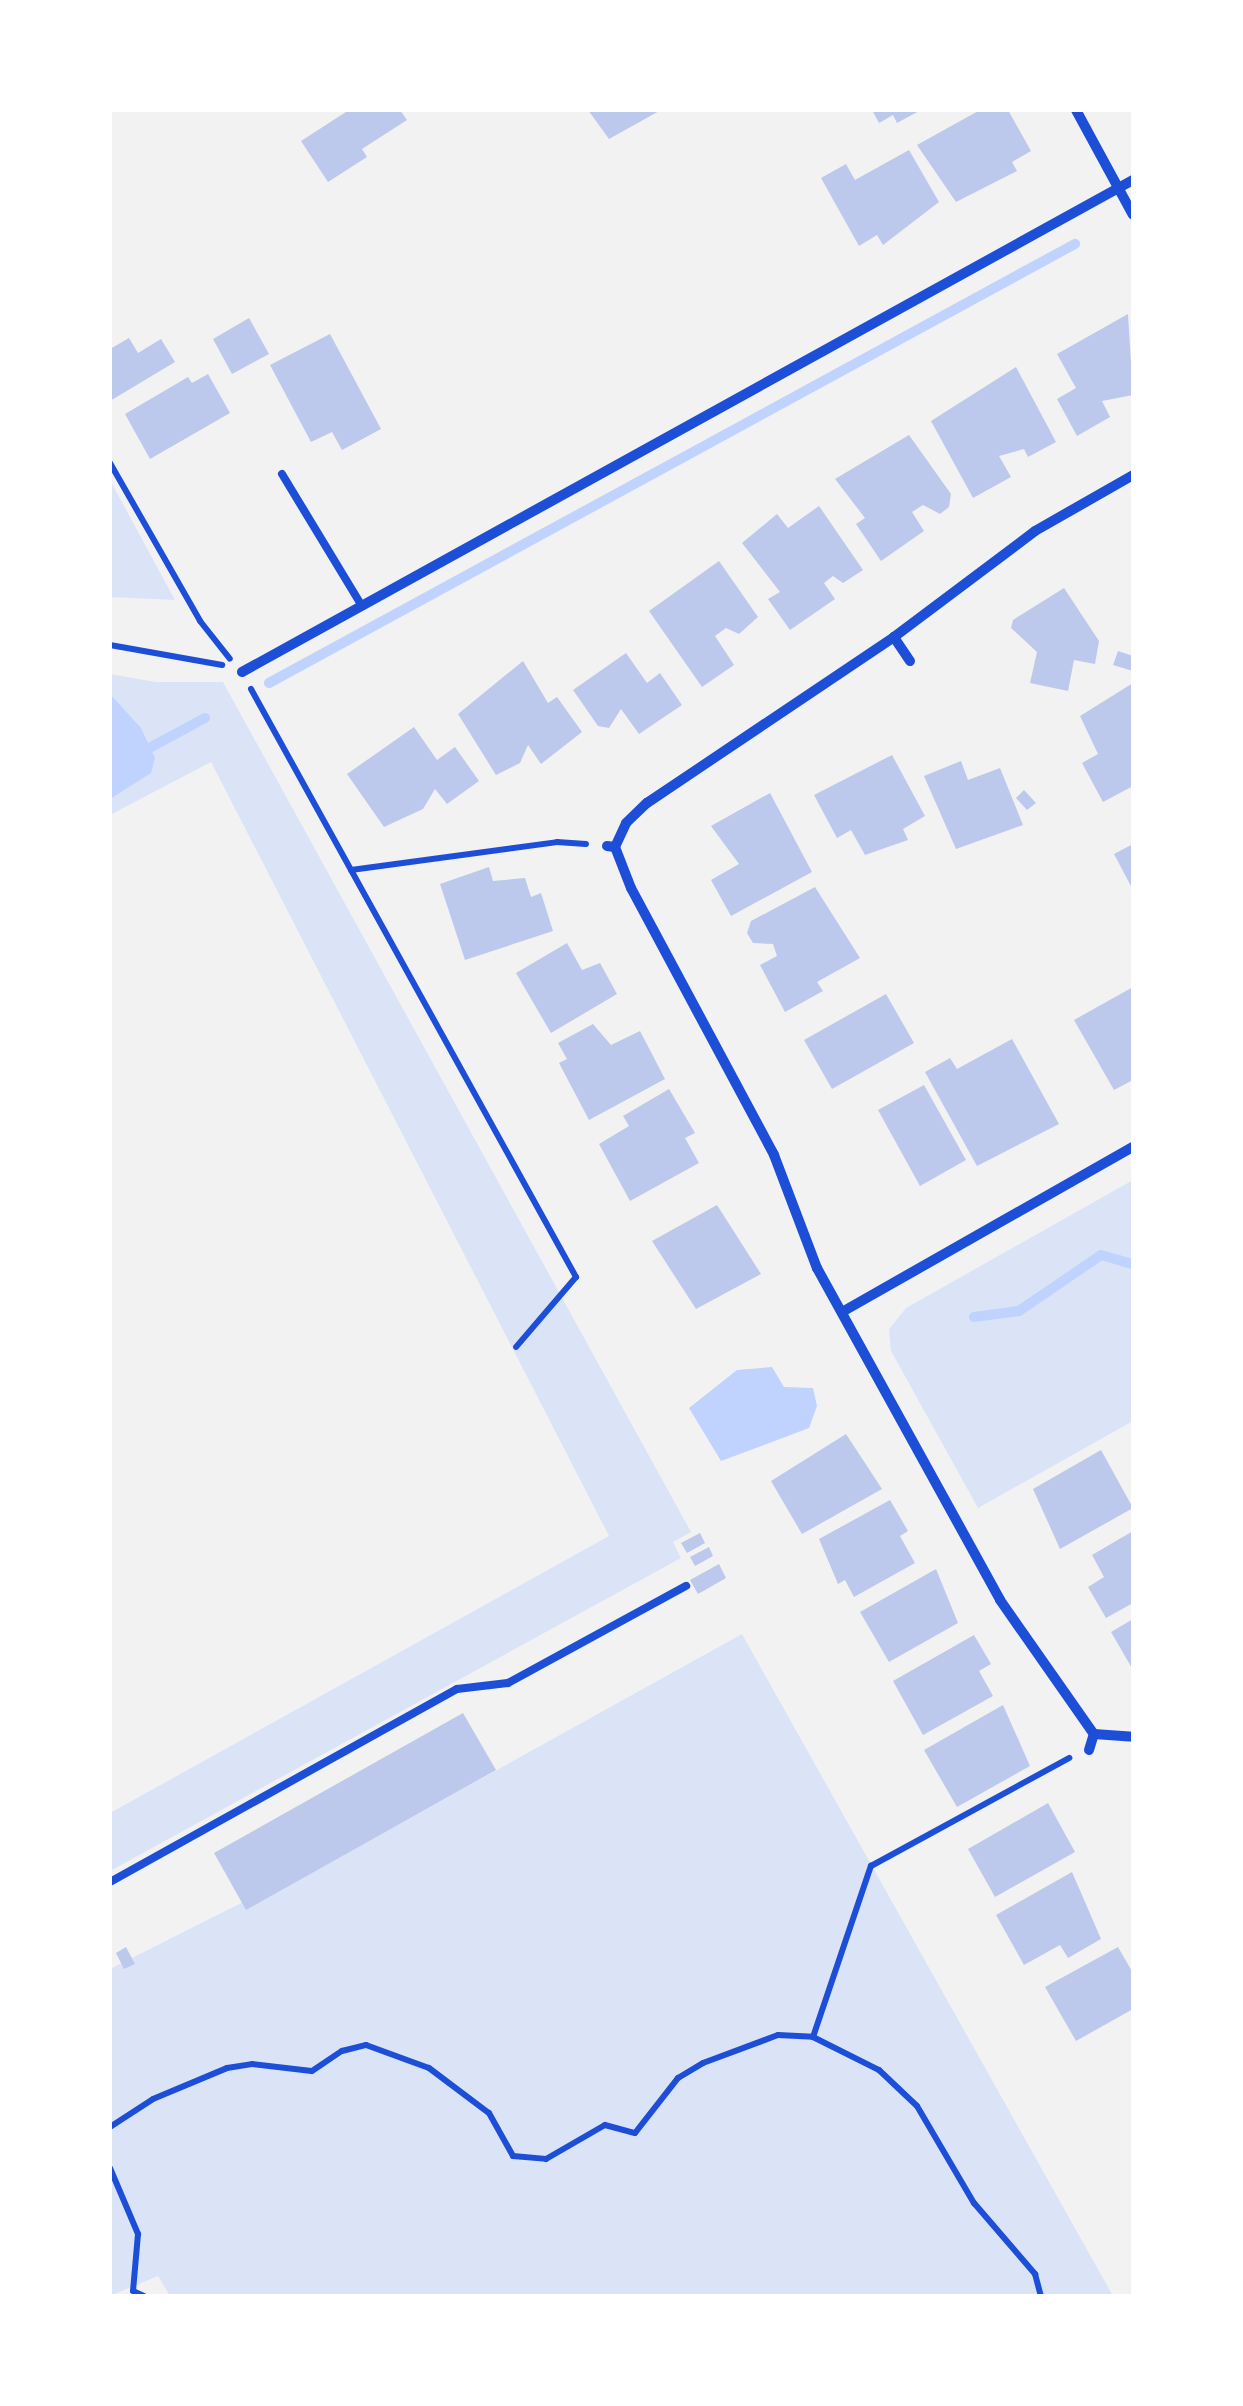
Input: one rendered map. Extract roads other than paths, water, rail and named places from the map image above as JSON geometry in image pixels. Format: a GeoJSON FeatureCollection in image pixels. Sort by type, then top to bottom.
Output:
{"type":"FeatureCollection","features":[{"type":"Feature","properties":{"kind":"street"},"geometry":{"type":"LineString","coordinates":[[1076,110],[1133,215]]}},
{"type":"Feature","properties":{"kind":"street"},"geometry":{"type":"LineString","coordinates":[[242,672],[1133,180]]}},
{"type":"Feature","properties":{"kind":"street"},"geometry":{"type":"LineString","coordinates":[[1133,476],[1035,531],[894,637],[647,803],[626,823],[611,846],[774,1155],[803,1237],[1000,1600],[1094,1734],[1133,1738]]}},
{"type":"Feature","properties":{"kind":"street"},"geometry":{"type":"LineString","coordinates":[[894,637],[910,661]]}},
{"type":"Feature","properties":{"kind":"street"},"geometry":{"type":"LineString","coordinates":[[842,1312],[1133,1147]]}},
{"type":"Feature","properties":{"kind":"street"},"geometry":{"type":"LineString","coordinates":[[1088,1750],[1094,1734]]}},
{"type":"Feature","properties":{"kind":"lane"},"geometry":{"type":"LineString","coordinates":[[282,474],[362,606]]}},
{"type":"Feature","properties":{"kind":"lane"},"geometry":{"type":"LineString","coordinates":[[110,1882],[457,1689],[508,1683],[686,1586]]}},
{"type":"Feature","properties":{"kind":"water"},"geometry":{"type":"Polygon","coordinates":[[[110,694],[141,728],[155,758],[151,773],[110,799],[110,694]]]}},
{"type":"Feature","properties":{"kind":"water"},"geometry":{"type":"Polygon","coordinates":[[[772,1367],[784,1387],[813,1388],[817,1406],[809,1428],[721,1461],[689,1408],[737,1370],[772,1367]]]}},
{"type":"Feature","properties":{"kind":"waterway"},"geometry":{"type":"LineString","coordinates":[[269,683],[1075,244]]}},
{"type":"Feature","properties":{"kind":"waterway"},"geometry":{"type":"LineString","coordinates":[[140,753],[205,718]]}},
{"type":"Feature","properties":{"kind":"waterway"},"geometry":{"type":"LineString","coordinates":[[974,1317],[1019,1311],[1101,1255],[1133,1264]]}}]}
